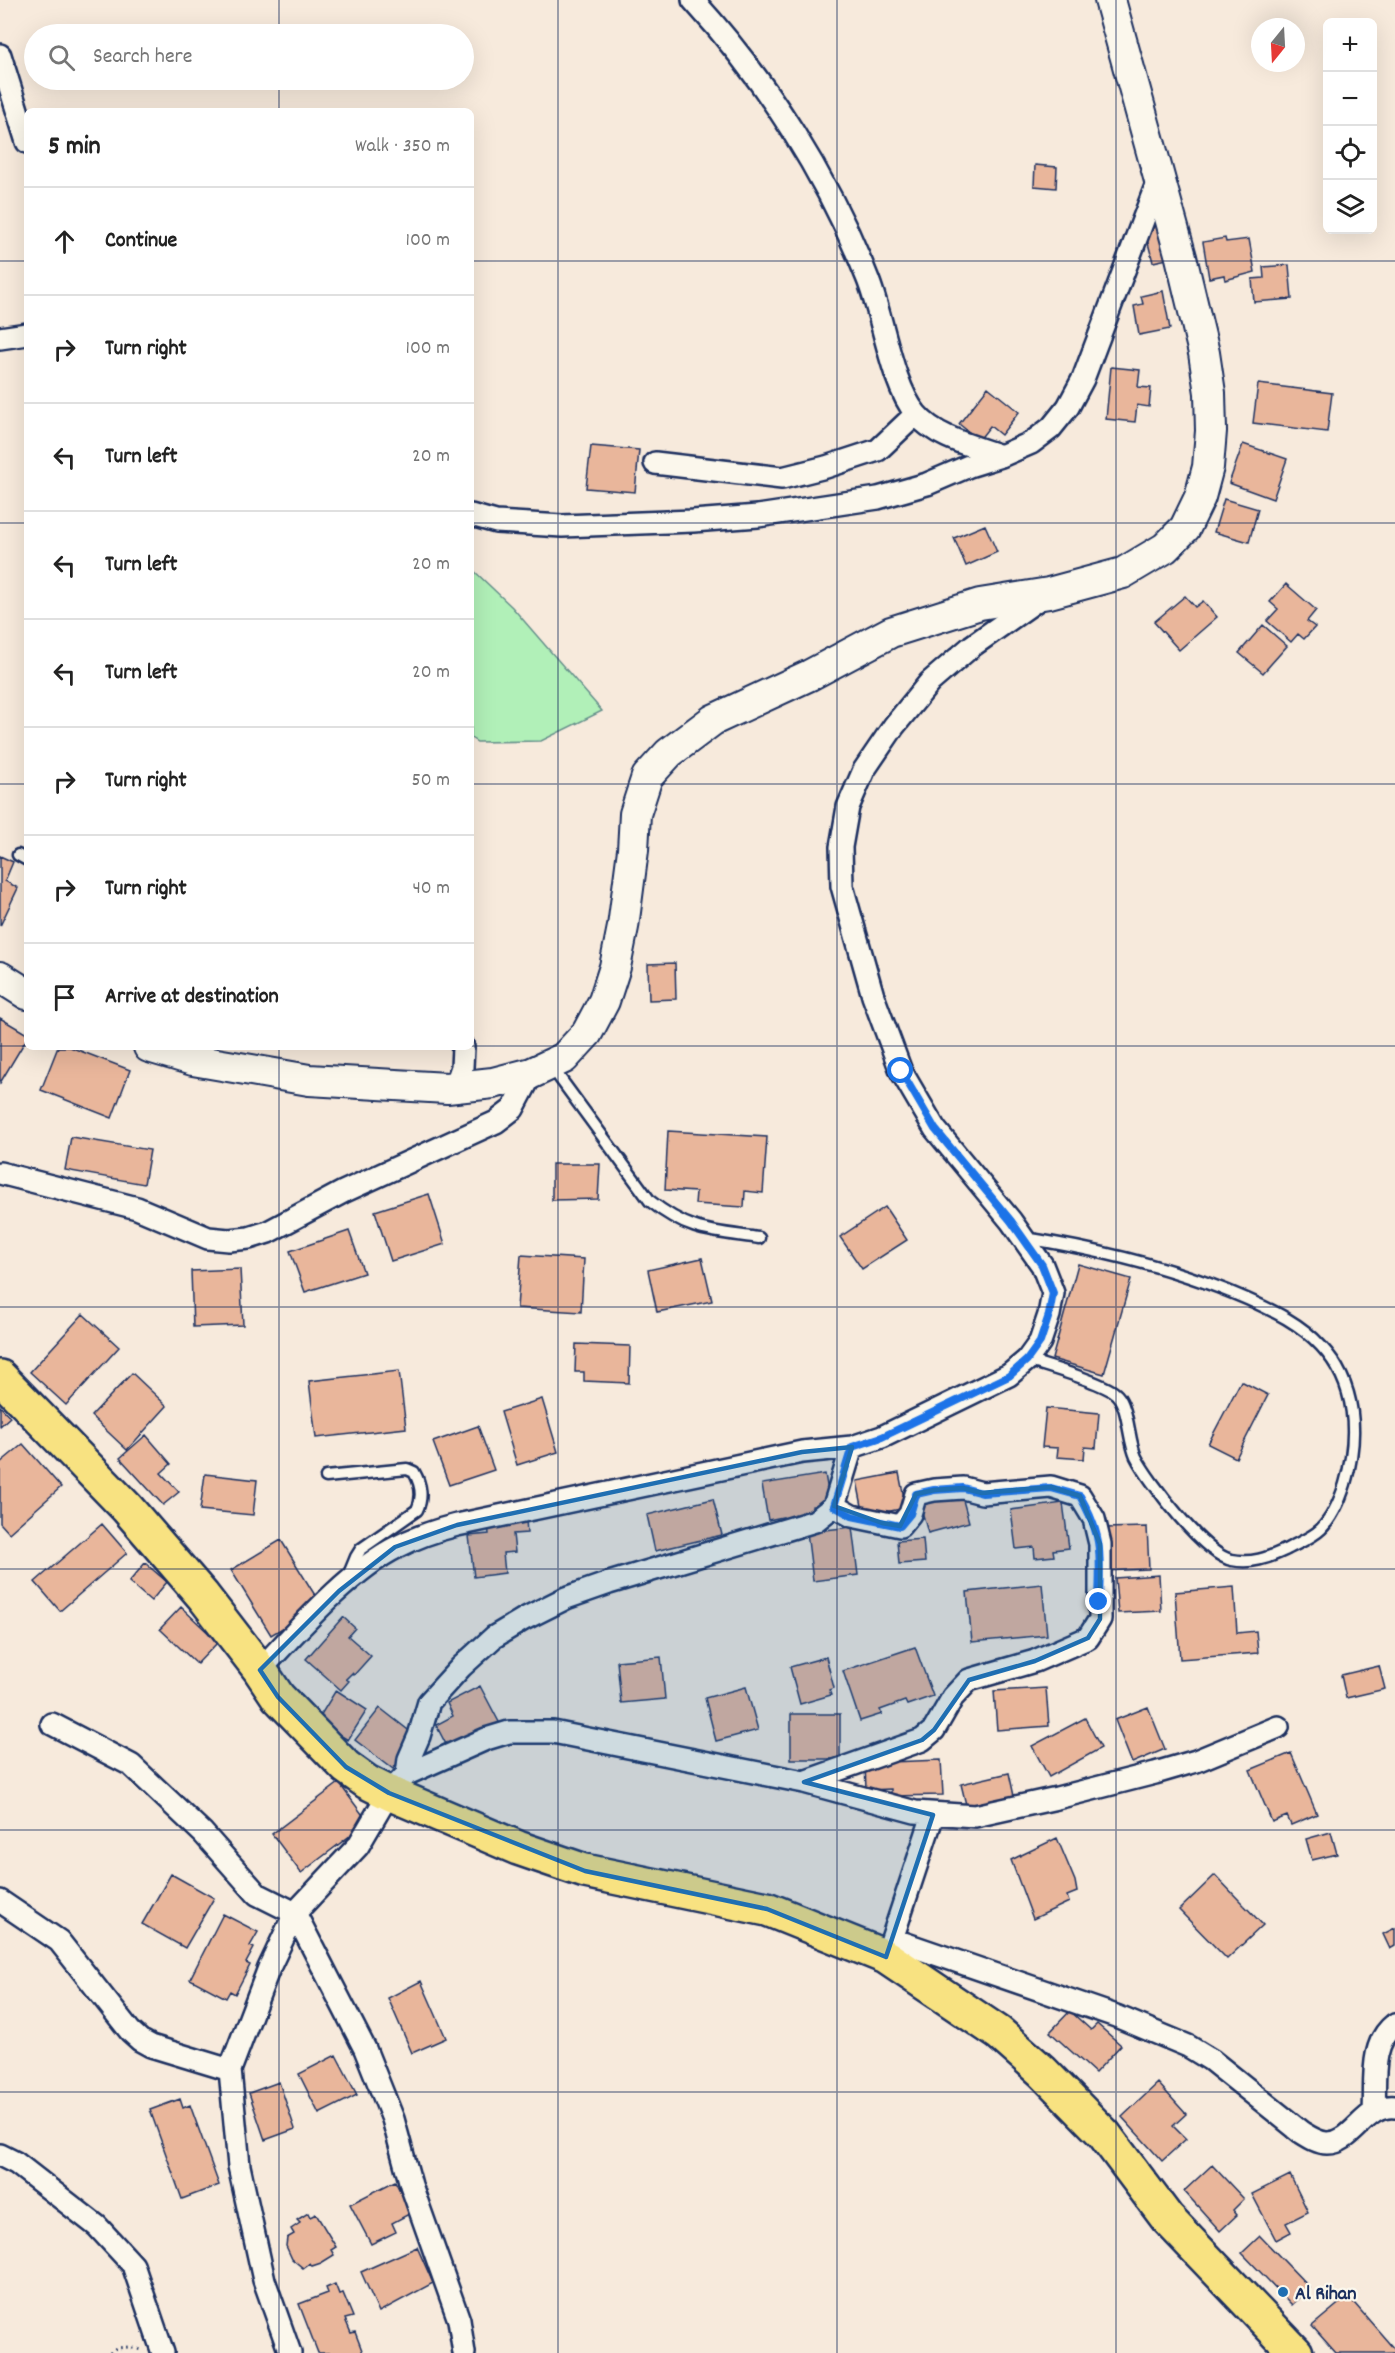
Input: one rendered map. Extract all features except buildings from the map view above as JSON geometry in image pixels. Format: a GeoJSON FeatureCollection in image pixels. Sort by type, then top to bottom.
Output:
{"type":"FeatureCollection","features":[{"type":"Feature","properties":{"kind":"main road"},"geometry":{"type":"LineString","coordinates":[[159,1050],[193,1060],[309,1080],[455,1087],[493,1083],[541,1069],[564,1058],[587,1033],[604,1001],[615,967],[623,927],[633,850],[635,814],[646,777],[669,753],[713,720],[810,675],[891,633],[980,604],[1049,593],[1123,573],[1165,548],[1185,528],[1200,497],[1208,467],[1210,393],[1204,353],[1186,278],[1110,0]]}},
{"type":"Feature","properties":{"kind":"main road"},"geometry":{"type":"LineString","coordinates":[[0,977],[24,992]]}},
{"type":"Feature","properties":{"kind":"main road"},"geometry":{"type":"LineString","coordinates":[[0,1377],[127,1508],[203,1596],[260,1670],[278,1698],[346,1767],[367,1782],[398,1784],[518,1848],[585,1870],[767,1909],[889,1948],[999,2033],[1042,2071],[1104,2134],[1167,2218],[1296,2353]]}},
{"type":"Feature","properties":{"kind":"street"},"geometry":{"type":"LineString","coordinates":[[693,0],[760,83],[821,179],[852,240],[868,279],[903,392],[916,414],[933,429],[1001,456]]}},
{"type":"Feature","properties":{"kind":"street"},"geometry":{"type":"LineString","coordinates":[[0,55],[24,132]]}},
{"type":"Feature","properties":{"kind":"street"},"geometry":{"type":"LineString","coordinates":[[474,516],[496,522],[562,526],[758,516],[878,498],[927,484],[1031,443],[1051,428],[1068,406],[1083,380],[1159,178]]}},
{"type":"Feature","properties":{"kind":"street"},"geometry":{"type":"LineString","coordinates":[[0,338],[24,334]]}},
{"type":"Feature","properties":{"kind":"street"},"geometry":{"type":"LineString","coordinates":[[655,463],[782,478],[878,450],[916,414]]}},
{"type":"Feature","properties":{"kind":"street"},"geometry":{"type":"LineString","coordinates":[[260,1670],[339,1591],[371,1563],[395,1547],[428,1533],[458,1524],[802,1452],[852,1447],[882,1437],[960,1401],[1009,1376],[1027,1360],[1040,1342],[1053,1293],[1042,1265],[1011,1221],[935,1129],[901,1071],[873,996],[842,886],[841,847],[848,807],[864,770],[894,726],[930,682],[972,646],[1049,593]]}},
{"type":"Feature","properties":{"kind":"street"},"geometry":{"type":"LineString","coordinates":[[455,1087],[462,1067],[463,1050]]}},
{"type":"Feature","properties":{"kind":"street"},"geometry":{"type":"LineString","coordinates":[[0,1173],[137,1208],[208,1239],[249,1238],[268,1232],[343,1192],[496,1122],[513,1109],[541,1069]]}},
{"type":"Feature","properties":{"kind":"street"},"geometry":{"type":"LineString","coordinates":[[290,2353],[264,2280],[239,2166],[230,2070],[269,1968],[295,1913],[358,1846],[398,1784],[429,1702],[461,1666],[494,1637],[524,1618],[566,1598],[815,1521],[834,1506],[852,1447]]}},
{"type":"Feature","properties":{"kind":"street"},"geometry":{"type":"LineString","coordinates":[[804,1782],[922,1740],[934,1730],[953,1697],[969,1680],[1035,1661],[1088,1638],[1100,1619],[1100,1544],[1094,1519],[1080,1496],[1051,1488],[982,1493],[963,1488],[934,1490],[916,1494],[910,1514],[900,1526],[852,1516],[834,1506]]}},
{"type":"Feature","properties":{"kind":"street"},"geometry":{"type":"LineString","coordinates":[[52,1724],[131,1765],[203,1833],[256,1894],[295,1913],[365,2049],[393,2119],[411,2185],[459,2320],[464,2353]]}},
{"type":"Feature","properties":{"kind":"street"},"geometry":{"type":"LineString","coordinates":[[398,1784],[486,1739],[509,1732],[554,1732],[804,1782],[915,1812],[975,1816],[1080,1793],[1196,1761],[1278,1728]]}},
{"type":"Feature","properties":{"kind":"street"},"geometry":{"type":"LineString","coordinates":[[933,1815],[889,1948],[1116,2016],[1166,2036],[1211,2060],[1301,2133],[1314,2140],[1327,2143],[1338,2141],[1374,2111],[1387,2106],[1395,2107]]}},
{"type":"Feature","properties":{"kind":"street"},"geometry":{"type":"LineString","coordinates":[[0,1901],[59,1941],[130,2031],[140,2040],[151,2046],[230,2070]]}},
{"type":"Feature","properties":{"kind":"street"},"geometry":{"type":"LineString","coordinates":[[1374,2111],[1376,2053],[1386,2031],[1395,2024]]}},
{"type":"Feature","properties":{"kind":"street"},"geometry":{"type":"LineString","coordinates":[[0,2155],[16,2163],[97,2226],[133,2265],[162,2349]]}},
{"type":"Feature","properties":{"kind":"lane"},"geometry":{"type":"LineString","coordinates":[[541,1069],[650,1201],[670,1217],[695,1228],[759,1238]]}},
{"type":"Feature","properties":{"kind":"lane"},"geometry":{"type":"LineString","coordinates":[[1023,1238],[1087,1248],[1212,1284],[1269,1309],[1299,1327],[1321,1346],[1339,1370],[1350,1396],[1354,1422],[1351,1464],[1339,1502],[1320,1529],[1295,1545],[1269,1557],[1247,1562],[1230,1560],[1215,1553],[1196,1535],[1149,1478],[1136,1457],[1123,1405],[1117,1394],[1027,1360]]}},
{"type":"Feature","properties":{"kind":"lane"},"geometry":{"type":"LineString","coordinates":[[326,1477],[407,1469],[414,1472],[421,1502],[417,1510],[362,1549],[339,1591]]}},
{"type":"Feature","properties":{"kind":"path"},"geometry":{"type":"LineString","coordinates":[[110,2353],[116,2348],[128,2347],[145,2351],[162,2349]]}},
{"type":"Feature","properties":{"kind":"highlighted area"},"geometry":{"type":"Polygon","coordinates":[[[852,1447],[834,1506],[882,1523],[900,1526],[916,1494],[934,1490],[963,1488],[982,1493],[1051,1487],[1080,1496],[1100,1544],[1100,1619],[1088,1638],[1035,1661],[969,1680],[934,1730],[922,1740],[804,1782],[933,1815],[886,1957],[767,1909],[585,1871],[389,1793],[346,1767],[278,1697],[260,1670],[339,1591],[395,1547],[457,1525],[613,1491],[802,1452],[852,1447]]]}},
{"type":"Feature","properties":{"kind":"green space"},"geometry":{"type":"Polygon","coordinates":[[[474,571],[512,607],[602,711],[541,741],[477,742],[474,740],[474,571]]]}},
{"type":"Feature","properties":{"kind":"place","name":"Al Rihan"},"geometry":{"type":"Point","coordinates":[1283,2292]}},
{"type":"Feature","properties":{"kind":"route"},"geometry":{"type":"LineString","coordinates":[[901,1071],[935,1129],[1011,1221],[1042,1265],[1053,1293],[1040,1342],[1027,1360],[1009,1376],[960,1401],[882,1437],[852,1447],[834,1506],[852,1516],[900,1526],[910,1514],[911,1504],[916,1494],[934,1490],[963,1488],[982,1493],[1051,1488],[1080,1496],[1094,1519],[1100,1544],[1099,1602]]}}]}
